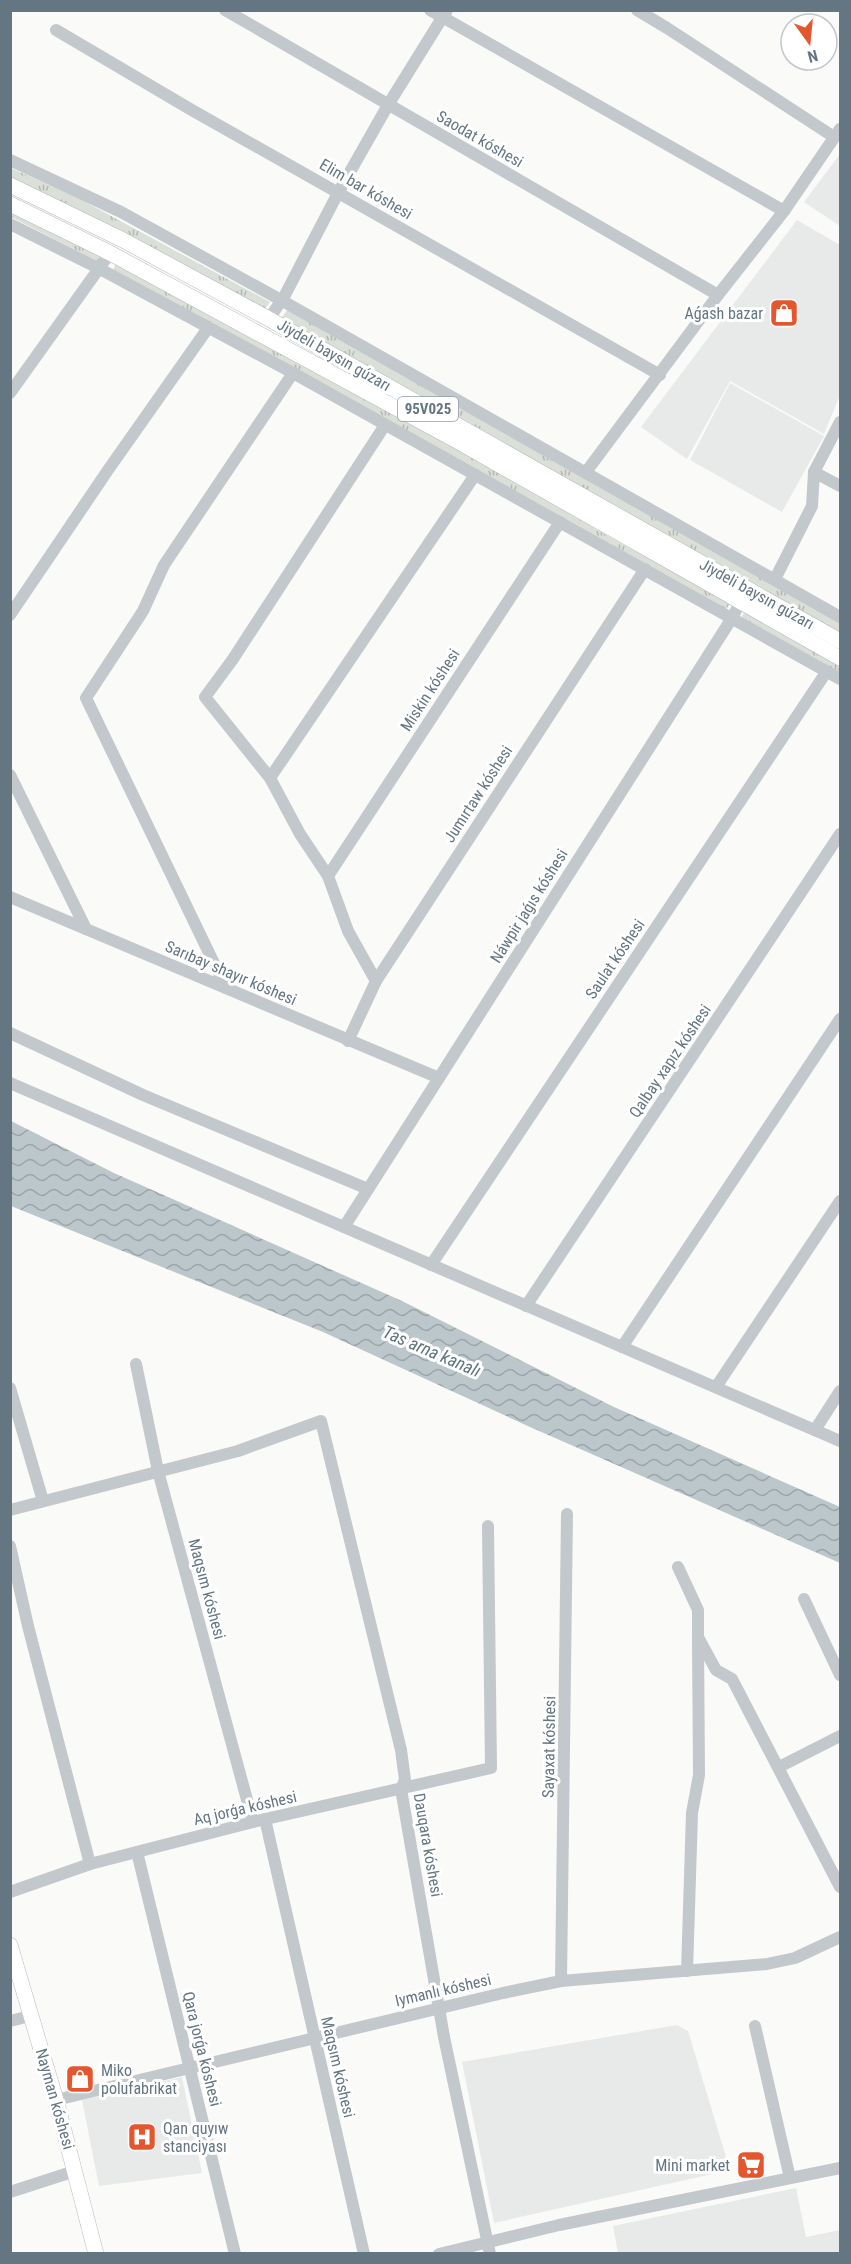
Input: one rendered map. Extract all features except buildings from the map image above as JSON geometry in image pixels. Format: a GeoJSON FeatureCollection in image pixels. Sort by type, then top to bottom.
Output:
{"type":"FeatureCollection","features":[{"type":"Feature","properties":{"kind":"main road","name":"Jiydeli baysın gúzarı"},"geometry":{"type":"LineString","coordinates":[[10,185],[123,240],[269,319],[840,641]]}},
{"type":"Feature","properties":{"kind":"main road","name":"Jiydeli baysın gúzarı"},"geometry":{"type":"LineString","coordinates":[[10,204],[110,253],[457,441],[840,658]]}},
{"type":"Feature","properties":{"kind":"main road","name":"Nayman kóshesi"},"geometry":{"type":"LineString","coordinates":[[10,1945],[56,2100],[96,2253]]}},
{"type":"Feature","properties":{"kind":"street","name":"Saodat kóshesi"},"geometry":{"type":"LineString","coordinates":[[225,10],[718,295]]}},
{"type":"Feature","properties":{"kind":"street"},"geometry":{"type":"LineString","coordinates":[[430,10],[445,14],[784,211]]}},
{"type":"Feature","properties":{"kind":"street"},"geometry":{"type":"LineString","coordinates":[[586,472],[718,295],[784,211],[837,133],[637,10]]}},
{"type":"Feature","properties":{"kind":"street"},"geometry":{"type":"LineString","coordinates":[[269,319],[388,105],[445,14]]}},
{"type":"Feature","properties":{"kind":"street","name":"Elim bar kóshesi"},"geometry":{"type":"LineString","coordinates":[[56,30],[660,375]]}},
{"type":"Feature","properties":{"kind":"street"},"geometry":{"type":"LineString","coordinates":[[10,160],[120,212],[281,300],[840,617]]}},
{"type":"Feature","properties":{"kind":"street"},"geometry":{"type":"LineString","coordinates":[[10,224],[100,269],[293,373],[840,679]]}},
{"type":"Feature","properties":{"kind":"street"},"geometry":{"type":"LineString","coordinates":[[11,393],[110,253]]}},
{"type":"Feature","properties":{"kind":"street"},"geometry":{"type":"LineString","coordinates":[[10,615],[208,328]]}},
{"type":"Feature","properties":{"kind":"street"},"geometry":{"type":"LineString","coordinates":[[226,988],[86,698],[143,611],[164,565],[293,373]]}},
{"type":"Feature","properties":{"kind":"street"},"geometry":{"type":"LineString","coordinates":[[775,579],[812,506],[814,472],[840,422]]}},
{"type":"Feature","properties":{"kind":"street"},"geometry":{"type":"LineString","coordinates":[[376,981],[348,931],[328,876],[300,834],[270,778],[205,697],[233,659],[385,425]]}},
{"type":"Feature","properties":{"kind":"street"},"geometry":{"type":"LineString","coordinates":[[814,472],[840,486]]}},
{"type":"Feature","properties":{"kind":"street"},"geometry":{"type":"LineString","coordinates":[[270,778],[475,476]]}},
{"type":"Feature","properties":{"kind":"street","name":"Miskin kóshesi"},"geometry":{"type":"LineString","coordinates":[[328,876],[560,522]]}},
{"type":"Feature","properties":{"kind":"street","name":"Jumırtaw kóshesi"},"geometry":{"type":"LineString","coordinates":[[348,1041],[376,981],[645,569]]}},
{"type":"Feature","properties":{"kind":"street","name":"Náwpir jaǵıs kóshesi"},"geometry":{"type":"LineString","coordinates":[[344,1227],[741,601]]}},
{"type":"Feature","properties":{"kind":"street","name":"Saulat kóshesi"},"geometry":{"type":"LineString","coordinates":[[431,1265],[827,672]]}},
{"type":"Feature","properties":{"kind":"street"},"geometry":{"type":"LineString","coordinates":[[10,775],[86,929]]}},
{"type":"Feature","properties":{"kind":"street","name":"Qalbay xapız kóshesi"},"geometry":{"type":"LineString","coordinates":[[526,1306],[840,834]]}},
{"type":"Feature","properties":{"kind":"street","name":"Sarıbay shayır kóshesi"},"geometry":{"type":"LineString","coordinates":[[10,897],[439,1078]]}},
{"type":"Feature","properties":{"kind":"street"},"geometry":{"type":"LineString","coordinates":[[622,1347],[840,1019]]}},
{"type":"Feature","properties":{"kind":"street"},"geometry":{"type":"LineString","coordinates":[[10,1032],[143,1095],[368,1190]]}},
{"type":"Feature","properties":{"kind":"street"},"geometry":{"type":"LineString","coordinates":[[10,1083],[840,1441]]}},
{"type":"Feature","properties":{"kind":"street"},"geometry":{"type":"LineString","coordinates":[[716,1387],[840,1201]]}},
{"type":"Feature","properties":{"kind":"street","name":"Maqsım kóshesi"},"geometry":{"type":"LineString","coordinates":[[135,1364],[158,1471],[259,1820],[315,2037],[364,2253]]}},
{"type":"Feature","properties":{"kind":"street"},"geometry":{"type":"LineString","coordinates":[[10,1388],[43,1501]]}},
{"type":"Feature","properties":{"kind":"street"},"geometry":{"type":"LineString","coordinates":[[815,1430],[840,1391]]}},
{"type":"Feature","properties":{"kind":"street","name":"Dauqara kóshesi"},"geometry":{"type":"LineString","coordinates":[[158,1471],[238,1451],[321,1421],[401,1750],[405,1780],[401,1789],[439,2007],[489,2248]]}},
{"type":"Feature","properties":{"kind":"street"},"geometry":{"type":"LineString","coordinates":[[10,1510],[158,1471]]}},
{"type":"Feature","properties":{"kind":"street","name":"Sayaxat kóshesi"},"geometry":{"type":"LineString","coordinates":[[561,1981],[567,1514]]}},
{"type":"Feature","properties":{"kind":"street","name":"Aq jorǵa kóshesi"},"geometry":{"type":"LineString","coordinates":[[10,1892],[90,1864],[137,1851],[259,1820],[491,1768],[488,1526]]}},
{"type":"Feature","properties":{"kind":"street"},"geometry":{"type":"LineString","coordinates":[[10,1546],[28,1626],[90,1864]]}},
{"type":"Feature","properties":{"kind":"street"},"geometry":{"type":"LineString","coordinates":[[678,1567],[698,1610],[699,1775],[692,1813],[687,1971]]}},
{"type":"Feature","properties":{"kind":"street"},"geometry":{"type":"LineString","coordinates":[[804,1599],[840,1675]]}},
{"type":"Feature","properties":{"kind":"street"},"geometry":{"type":"LineString","coordinates":[[698,1637],[716,1670],[732,1679],[840,1887]]}},
{"type":"Feature","properties":{"kind":"street"},"geometry":{"type":"LineString","coordinates":[[779,1767],[840,1736]]}},
{"type":"Feature","properties":{"kind":"street","name":"Qara jorǵa kóshesi"},"geometry":{"type":"LineString","coordinates":[[137,1851],[235,2253]]}},
{"type":"Feature","properties":{"kind":"street","name":"Iymanlı kóshesi"},"geometry":{"type":"LineString","coordinates":[[56,2100],[439,2007],[561,1981],[767,1964],[795,1958],[840,1937]]}},
{"type":"Feature","properties":{"kind":"street"},"geometry":{"type":"LineString","coordinates":[[10,2021],[30,2016]]}},
{"type":"Feature","properties":{"kind":"street"},"geometry":{"type":"LineString","coordinates":[[755,2026],[790,2178]]}},
{"type":"Feature","properties":{"kind":"street"},"geometry":{"type":"LineString","coordinates":[[439,2253],[489,2248],[559,2224],[840,2168]]}},
{"type":"Feature","properties":{"kind":"street"},"geometry":{"type":"LineString","coordinates":[[10,2192],[75,2171]]}},
{"type":"Feature","properties":{"kind":"shaded area"},"geometry":{"type":"Polygon","coordinates":[[[840,154],[840,226],[804,202],[840,154]]]}},
{"type":"Feature","properties":{"kind":"shaded area","name":"Aǵash bazar"},"geometry":{"type":"Polygon","coordinates":[[[797,220],[840,245],[840,395],[824,434],[730,381],[687,459],[641,427],[797,220]]]}},
{"type":"Feature","properties":{"kind":"shaded area"},"geometry":{"type":"Polygon","coordinates":[[[730,383],[824,436],[782,512],[690,460],[730,383]]]}},
{"type":"Feature","properties":{"kind":"shaded area"},"geometry":{"type":"Polygon","coordinates":[[[677,2025],[688,2031],[730,2170],[494,2223],[462,2062],[677,2025]]]}},
{"type":"Feature","properties":{"kind":"shaded area","name":"Qan quyıw stanciyası"},"geometry":{"type":"Polygon","coordinates":[[[182,2077],[202,2173],[99,2186],[82,2100],[182,2077]]]}},
{"type":"Feature","properties":{"kind":"shaded area"},"geometry":{"type":"Polygon","coordinates":[[[796,2188],[806,2237],[840,2230],[840,2253],[618,2253],[613,2226],[796,2188]]]}},
{"type":"Feature","properties":{"kind":"green space"},"geometry":{"type":"Polygon","coordinates":[[[11,168],[78,198],[270,302],[265,309],[64,203],[11,179],[11,168]]]}},
{"type":"Feature","properties":{"kind":"green space"},"geometry":{"type":"Polygon","coordinates":[[[10,211],[102,256],[99,262],[11,217],[10,211]]]}},
{"type":"Feature","properties":{"kind":"green space"},"geometry":{"type":"Polygon","coordinates":[[[116,263],[475,459],[620,543],[731,603],[726,609],[113,270],[116,263]]]}},
{"type":"Feature","properties":{"kind":"green space"},"geometry":{"type":"Polygon","coordinates":[[[288,309],[840,621],[840,633],[281,319],[288,309]]]}},
{"type":"Feature","properties":{"kind":"green space"},"geometry":{"type":"Polygon","coordinates":[[[745,611],[840,665],[840,674],[741,618],[745,611]]]}},
{"type":"Feature","properties":{"kind":"water","name":"Tas arna kanalı"},"geometry":{"type":"Polygon","coordinates":[[[11,1121],[114,1173],[402,1301],[614,1407],[840,1507],[840,1563],[530,1427],[323,1332],[11,1206],[11,1121]]]}},
{"type":"Feature","properties":{"kind":"place","name":"Aǵash bazar"},"geometry":{"type":"Point","coordinates":[784,313]}},
{"type":"Feature","properties":{"kind":"place","name":"Miko polufabrikat"},"geometry":{"type":"Point","coordinates":[80,2079]}},
{"type":"Feature","properties":{"kind":"place","name":"Qan quyıw stanciyası"},"geometry":{"type":"Point","coordinates":[142,2137]}},
{"type":"Feature","properties":{"kind":"place","name":"Mini market"},"geometry":{"type":"Point","coordinates":[751,2165]}}]}
